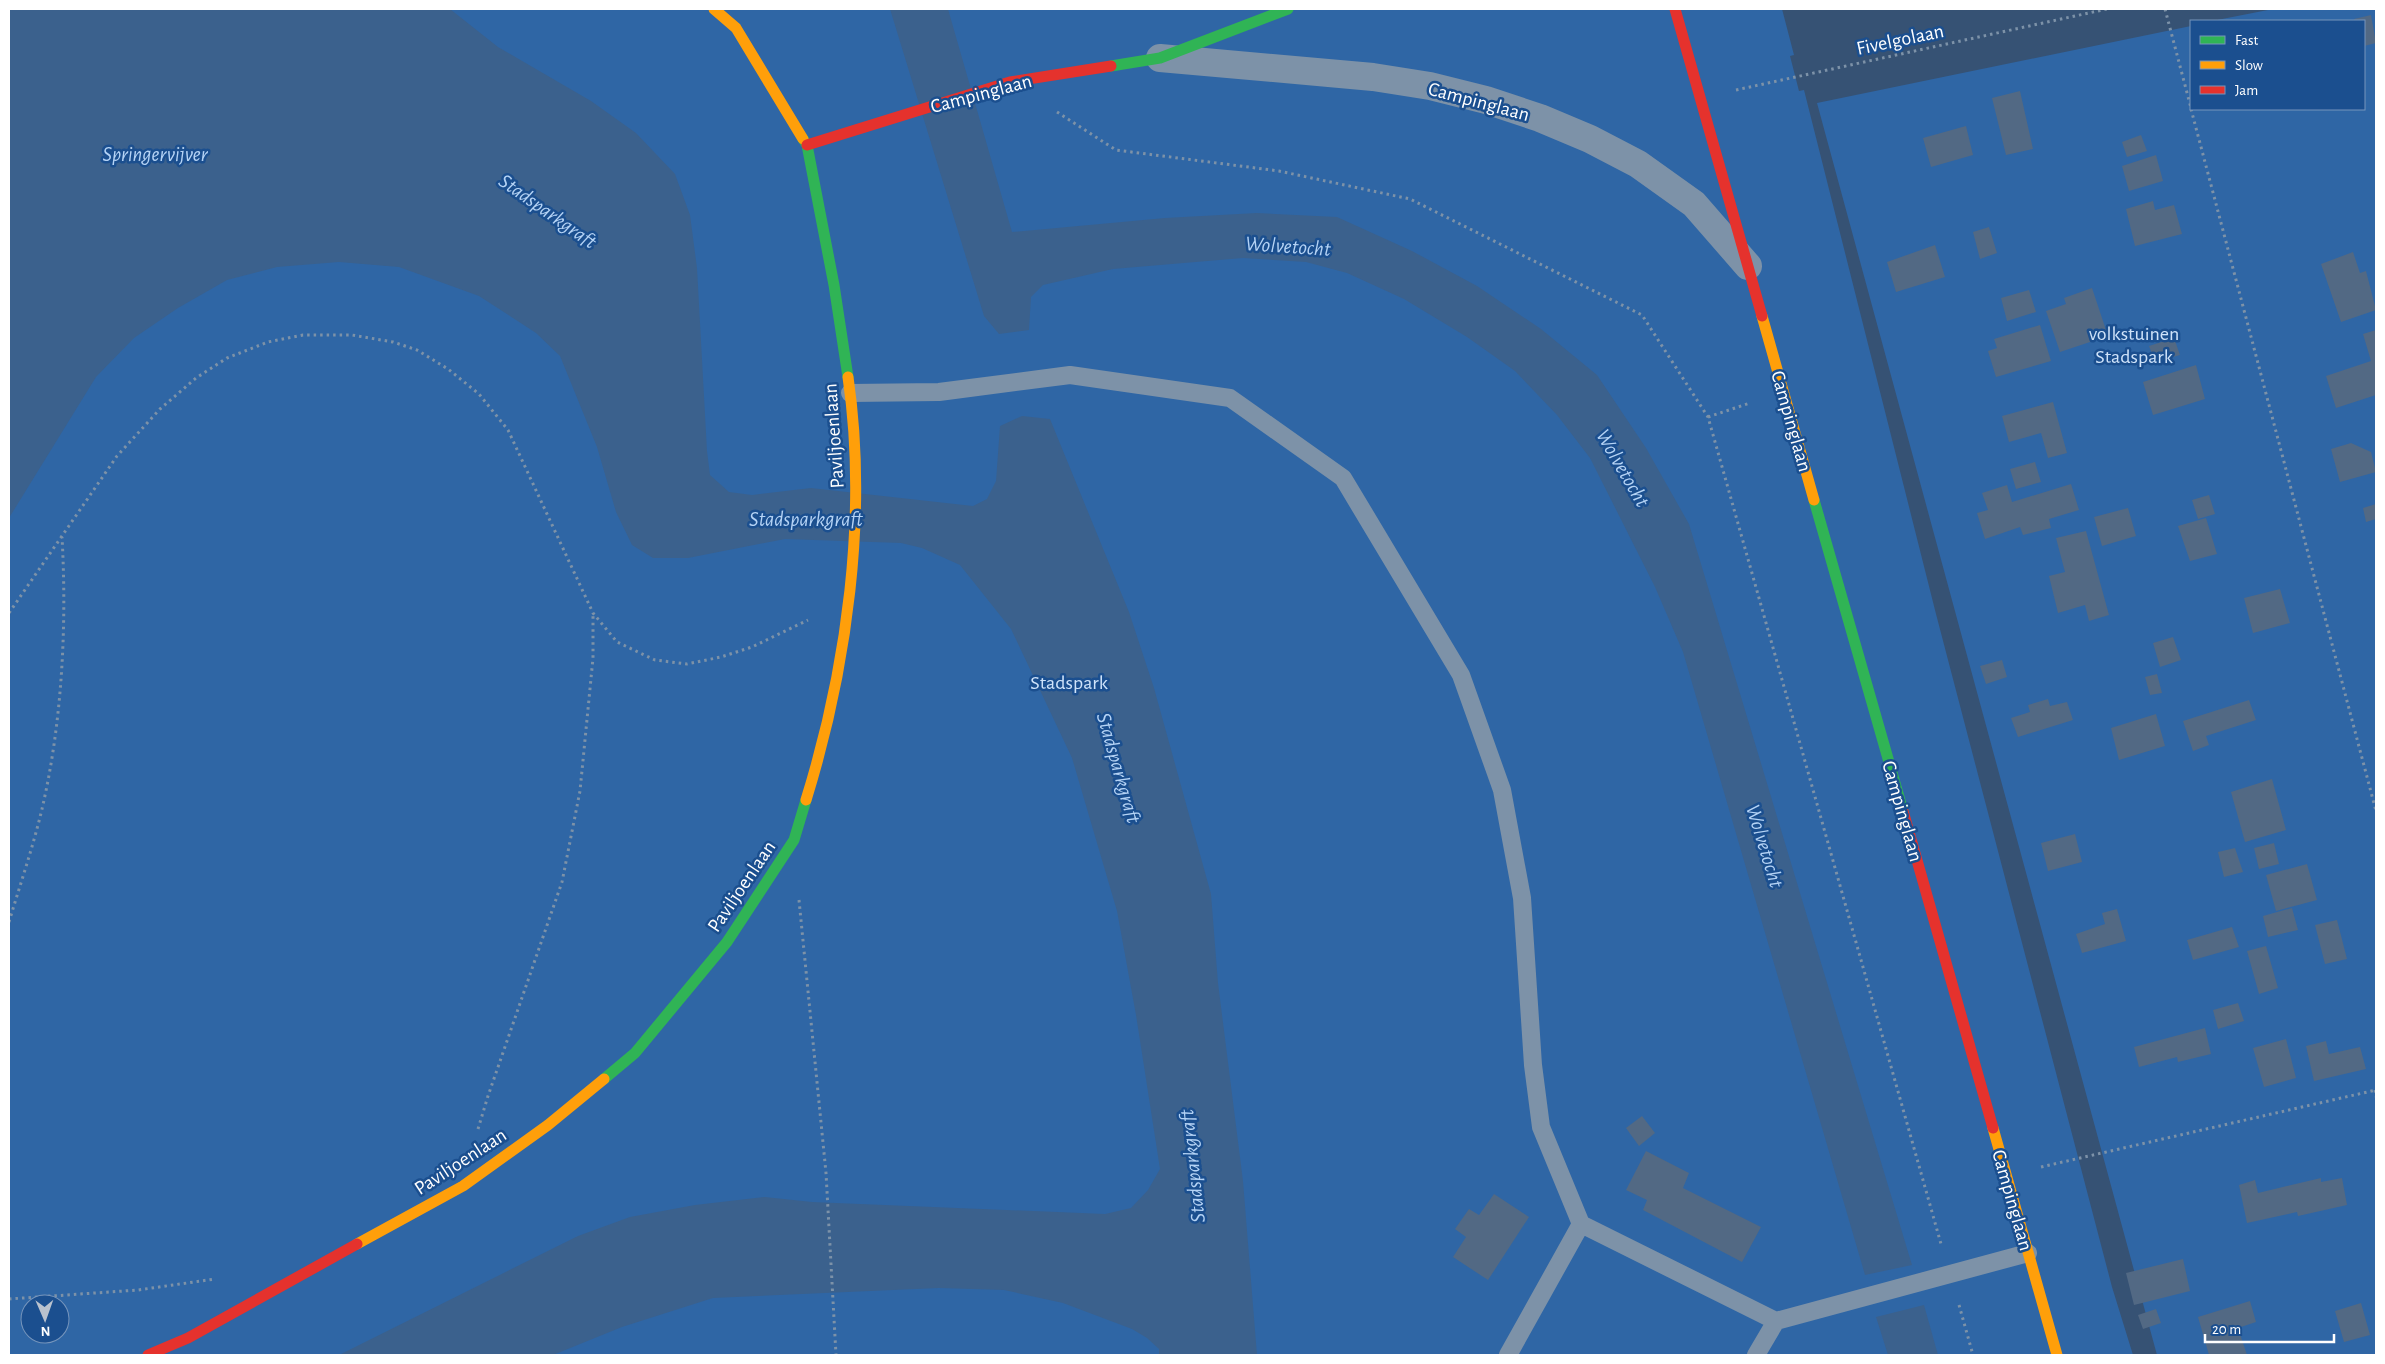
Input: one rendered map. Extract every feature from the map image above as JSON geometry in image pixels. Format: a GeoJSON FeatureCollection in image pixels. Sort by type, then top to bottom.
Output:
{"type":"FeatureCollection","features":[{"type":"Feature","properties":{"kind":"street"},"geometry":{"type":"LineString","coordinates":[[714,9],[736,28],[807,145]]}},
{"type":"Feature","properties":{"kind":"street","name":"Campinglaan"},"geometry":{"type":"LineString","coordinates":[[807,145],[1010,82],[1160,58],[1288,9]]}},
{"type":"Feature","properties":{"kind":"street","name":"Campinglaan"},"geometry":{"type":"LineString","coordinates":[[1675,9],[2057,1355]]}},
{"type":"Feature","properties":{"kind":"street","name":"Campinglaan"},"geometry":{"type":"LineString","coordinates":[[1160,58],[1373,77],[1430,86],[1486,100],[1540,118],[1590,139],[1638,164],[1678,192],[1694,204],[1748,266]]}},
{"type":"Feature","properties":{"kind":"street","name":"Paviljoenlaan"},"geometry":{"type":"LineString","coordinates":[[148,1355],[188,1338],[463,1186],[548,1125],[635,1053],[726,942],[794,840],[824,742],[838,678],[853,548],[856,475],[850,393],[834,285],[807,145]]}},
{"type":"Feature","properties":{"kind":"lane"},"geometry":{"type":"LineString","coordinates":[[850,393],[939,392],[1070,375],[1230,398],[1343,478],[1461,675],[1502,790],[1522,898],[1533,1065],[1541,1127],[1581,1224],[1776,1321],[2028,1253]]}},
{"type":"Feature","properties":{"kind":"lane"},"geometry":{"type":"LineString","coordinates":[[1508,1355],[1581,1224]]}},
{"type":"Feature","properties":{"kind":"lane"},"geometry":{"type":"LineString","coordinates":[[1756,1355],[1776,1321]]}},
{"type":"Feature","properties":{"kind":"path","name":"Fivelgolaan"},"geometry":{"type":"LineString","coordinates":[[1699,98],[2107,9]]}},
{"type":"Feature","properties":{"kind":"path"},"geometry":{"type":"LineString","coordinates":[[2165,9],[2190,104]]}},
{"type":"Feature","properties":{"kind":"path"},"geometry":{"type":"LineString","coordinates":[[1010,82],[1116,150],[1279,171],[1410,199],[1642,315],[1708,417],[1942,1276],[1973,1355]]}},
{"type":"Feature","properties":{"kind":"path"},"geometry":{"type":"LineString","coordinates":[[2192,110],[2376,811]]}},
{"type":"Feature","properties":{"kind":"path"},"geometry":{"type":"LineString","coordinates":[[9,613],[62,537],[79,508],[117,456],[160,409],[196,378],[227,358],[268,342],[303,335],[352,335],[393,342],[418,350],[448,369],[479,394],[508,430],[593,613],[617,642],[654,660],[687,664],[721,657],[752,647],[802,621],[846,615]]}},
{"type":"Feature","properties":{"kind":"path"},"geometry":{"type":"LineString","coordinates":[[1708,417],[1784,392]]}},
{"type":"Feature","properties":{"kind":"path"},"geometry":{"type":"LineString","coordinates":[[9,922],[42,809],[57,725],[65,591],[62,537]]}},
{"type":"Feature","properties":{"kind":"path"},"geometry":{"type":"LineString","coordinates":[[478,1132],[488,1096],[562,882],[580,791],[593,658],[593,613]]}},
{"type":"Feature","properties":{"kind":"path"},"geometry":{"type":"LineString","coordinates":[[799,895],[826,1173],[836,1355]]}},
{"type":"Feature","properties":{"kind":"path"},"geometry":{"type":"LineString","coordinates":[[2006,1175],[2375,1090],[2376,1097]]}},
{"type":"Feature","properties":{"kind":"path"},"geometry":{"type":"LineString","coordinates":[[9,1299],[138,1290],[216,1279]]}},
{"type":"Feature","properties":{"kind":"green space","name":"Stadspark"},"geometry":{"type":"Polygon","coordinates":[[[9,9],[1782,9],[1794,55],[1790,56],[1799,91],[1804,90],[1936,614],[2112,1287],[2133,1355],[9,1355],[9,9]]]}},
{"type":"Feature","properties":{"kind":"green space","name":"volkstuinen Stadspark"},"geometry":{"type":"Polygon","coordinates":[[[2273,9],[2376,9],[2376,1355],[2157,1355],[1817,103],[2190,26],[2190,110],[2365,110],[2365,20],[2217,20],[2273,9]]]}},
{"type":"Feature","properties":{"kind":"water"},"geometry":{"type":"Polygon","coordinates":[[[9,9],[450,9],[498,47],[591,101],[636,133],[675,174],[690,215],[697,268],[710,475],[729,492],[752,495],[811,488],[973,506],[987,499],[996,481],[1000,426],[1022,416],[1050,419],[1129,612],[1154,688],[1211,894],[1218,983],[1243,1181],[1257,1355],[1159,1355],[1159,1349],[1147,1338],[1132,1329],[1063,1303],[1004,1290],[939,1288],[713,1298],[622,1327],[553,1355],[339,1355],[578,1236],[630,1217],[695,1205],[765,1197],[812,1202],[1105,1214],[1131,1208],[1148,1190],[1160,1169],[1136,1015],[1117,911],[1072,758],[1011,629],[960,565],[922,548],[901,543],[785,539],[688,558],[653,558],[632,545],[616,512],[597,447],[560,356],[536,333],[479,296],[399,267],[339,262],[277,267],[227,280],[178,308],[134,338],[96,377],[9,518],[9,9]]]}},
{"type":"Feature","properties":{"kind":"water","name":"Wolvetocht"},"geometry":{"type":"Polygon","coordinates":[[[890,9],[948,9],[1012,232],[1165,218],[1257,213],[1337,217],[1412,251],[1477,286],[1541,329],[1597,375],[1646,448],[1689,524],[1912,1265],[1865,1275],[1683,652],[1655,587],[1590,458],[1557,415],[1515,371],[1467,337],[1404,299],[1347,273],[1306,262],[1243,258],[1113,269],[1043,285],[1031,297],[1029,330],[999,334],[984,316],[890,9]]]}},
{"type":"Feature","properties":{"kind":"water"},"geometry":{"type":"Polygon","coordinates":[[[1924,1305],[1938,1355],[1888,1355],[1876,1317],[1924,1305]]]}},
{"type":"Feature","properties":{"kind":"building"},"geometry":{"type":"Polygon","coordinates":[[[2371,15],[2376,43],[2365,46],[2365,20],[2354,19],[2371,15]]]}},
{"type":"Feature","properties":{"kind":"building"},"geometry":{"type":"Polygon","coordinates":[[[2020,91],[2033,149],[2006,155],[1992,98],[2020,91]]]}},
{"type":"Feature","properties":{"kind":"building"},"geometry":{"type":"Polygon","coordinates":[[[1966,126],[1973,155],[1931,167],[1923,138],[1966,126]]]}},
{"type":"Feature","properties":{"kind":"building"},"geometry":{"type":"Polygon","coordinates":[[[2141,135],[2147,151],[2127,157],[2122,142],[2141,135]]]}},
{"type":"Feature","properties":{"kind":"building"},"geometry":{"type":"Polygon","coordinates":[[[2156,155],[2163,181],[2129,191],[2122,166],[2156,155]]]}},
{"type":"Feature","properties":{"kind":"building"},"geometry":{"type":"Polygon","coordinates":[[[2153,201],[2155,210],[2174,205],[2182,234],[2135,246],[2126,209],[2153,201]]]}},
{"type":"Feature","properties":{"kind":"building"},"geometry":{"type":"Polygon","coordinates":[[[1989,227],[1997,253],[1980,259],[1973,232],[1989,227]]]}},
{"type":"Feature","properties":{"kind":"building"},"geometry":{"type":"Polygon","coordinates":[[[1935,245],[1945,277],[1896,292],[1887,262],[1935,245]]]}},
{"type":"Feature","properties":{"kind":"building"},"geometry":{"type":"Polygon","coordinates":[[[2353,252],[2360,273],[2366,271],[2376,310],[2341,322],[2321,264],[2353,252]]]}},
{"type":"Feature","properties":{"kind":"building"},"geometry":{"type":"Polygon","coordinates":[[[2092,288],[2108,336],[2060,352],[2046,311],[2066,304],[2064,298],[2092,288]]]}},
{"type":"Feature","properties":{"kind":"building"},"geometry":{"type":"Polygon","coordinates":[[[2029,290],[2036,312],[2007,321],[2001,298],[2029,290]]]}},
{"type":"Feature","properties":{"kind":"building"},"geometry":{"type":"Polygon","coordinates":[[[2040,325],[2051,361],[1996,377],[1988,351],[1997,348],[1994,339],[2040,325]]]}},
{"type":"Feature","properties":{"kind":"building"},"geometry":{"type":"Polygon","coordinates":[[[2376,330],[2376,395],[2336,408],[2326,376],[2371,361],[2363,334],[2376,330]]]}},
{"type":"Feature","properties":{"kind":"building"},"geometry":{"type":"Polygon","coordinates":[[[2174,338],[2180,355],[2163,360],[2160,352],[2152,354],[2149,346],[2174,338]]]}},
{"type":"Feature","properties":{"kind":"building"},"geometry":{"type":"Polygon","coordinates":[[[2196,365],[2205,399],[2153,415],[2143,382],[2196,365]]]}},
{"type":"Feature","properties":{"kind":"building"},"geometry":{"type":"Polygon","coordinates":[[[2053,402],[2067,453],[2048,458],[2041,433],[2009,442],[2002,416],[2053,402]]]}},
{"type":"Feature","properties":{"kind":"building"},"geometry":{"type":"Polygon","coordinates":[[[2351,443],[2371,452],[2376,472],[2340,482],[2331,449],[2351,443]]]}},
{"type":"Feature","properties":{"kind":"building"},"geometry":{"type":"Polygon","coordinates":[[[2035,462],[2041,482],[2016,489],[2010,469],[2035,462]]]}},
{"type":"Feature","properties":{"kind":"building"},"geometry":{"type":"Polygon","coordinates":[[[2071,484],[2079,510],[2049,519],[2051,528],[2023,535],[2020,527],[1985,539],[1977,513],[1988,510],[1982,493],[2007,485],[2012,502],[2071,484]]]}},
{"type":"Feature","properties":{"kind":"building"},"geometry":{"type":"Polygon","coordinates":[[[2209,495],[2215,514],[2198,519],[2192,500],[2209,495]]]}},
{"type":"Feature","properties":{"kind":"building"},"geometry":{"type":"Polygon","coordinates":[[[2376,504],[2376,519],[2366,522],[2363,508],[2376,504]]]}},
{"type":"Feature","properties":{"kind":"building"},"geometry":{"type":"Polygon","coordinates":[[[2128,508],[2136,536],[2102,546],[2094,517],[2128,508]]]}},
{"type":"Feature","properties":{"kind":"building"},"geometry":{"type":"Polygon","coordinates":[[[2206,518],[2217,554],[2190,561],[2178,526],[2206,518]]]}},
{"type":"Feature","properties":{"kind":"building"},"geometry":{"type":"Polygon","coordinates":[[[2086,531],[2109,615],[2089,621],[2085,605],[2058,613],[2049,576],[2065,572],[2056,538],[2086,531]]]}},
{"type":"Feature","properties":{"kind":"building"},"geometry":{"type":"Polygon","coordinates":[[[2280,589],[2290,623],[2253,633],[2244,598],[2280,589]]]}},
{"type":"Feature","properties":{"kind":"building"},"geometry":{"type":"Polygon","coordinates":[[[2173,637],[2181,660],[2160,667],[2153,643],[2173,637]]]}},
{"type":"Feature","properties":{"kind":"building"},"geometry":{"type":"Polygon","coordinates":[[[2002,660],[2007,677],[1986,684],[1980,666],[2002,660]]]}},
{"type":"Feature","properties":{"kind":"building"},"geometry":{"type":"Polygon","coordinates":[[[2157,674],[2162,693],[2150,695],[2145,677],[2157,674]]]}},
{"type":"Feature","properties":{"kind":"building"},"geometry":{"type":"Polygon","coordinates":[[[2048,699],[2050,706],[2067,702],[2073,720],[2018,737],[2011,718],[2030,712],[2028,705],[2048,699]]]}},
{"type":"Feature","properties":{"kind":"building"},"geometry":{"type":"Polygon","coordinates":[[[2249,700],[2256,720],[2206,736],[2209,745],[2193,751],[2183,721],[2249,700]]]}},
{"type":"Feature","properties":{"kind":"building"},"geometry":{"type":"Polygon","coordinates":[[[2156,714],[2165,746],[2119,760],[2111,728],[2156,714]]]}},
{"type":"Feature","properties":{"kind":"building"},"geometry":{"type":"Polygon","coordinates":[[[2272,779],[2286,830],[2245,842],[2231,792],[2272,779]]]}},
{"type":"Feature","properties":{"kind":"building"},"geometry":{"type":"Polygon","coordinates":[[[2075,834],[2082,862],[2048,871],[2041,843],[2075,834]]]}},
{"type":"Feature","properties":{"kind":"building"},"geometry":{"type":"Polygon","coordinates":[[[2274,843],[2279,864],[2259,869],[2254,848],[2274,843]]]}},
{"type":"Feature","properties":{"kind":"building"},"geometry":{"type":"Polygon","coordinates":[[[2235,848],[2243,872],[2224,877],[2218,852],[2235,848]]]}},
{"type":"Feature","properties":{"kind":"building"},"geometry":{"type":"Polygon","coordinates":[[[2307,864],[2317,900],[2276,911],[2266,875],[2307,864]]]}},
{"type":"Feature","properties":{"kind":"building"},"geometry":{"type":"Polygon","coordinates":[[[2292,908],[2298,930],[2268,937],[2263,916],[2292,908]]]}},
{"type":"Feature","properties":{"kind":"building"},"geometry":{"type":"Polygon","coordinates":[[[2117,909],[2126,941],[2082,953],[2076,934],[2105,924],[2102,913],[2117,909]]]}},
{"type":"Feature","properties":{"kind":"building"},"geometry":{"type":"Polygon","coordinates":[[[2337,920],[2347,959],[2325,964],[2315,925],[2337,920]]]}},
{"type":"Feature","properties":{"kind":"building"},"geometry":{"type":"Polygon","coordinates":[[[2232,927],[2239,947],[2193,960],[2187,940],[2232,927]]]}},
{"type":"Feature","properties":{"kind":"building"},"geometry":{"type":"Polygon","coordinates":[[[2266,946],[2278,988],[2259,994],[2247,951],[2266,946]]]}},
{"type":"Feature","properties":{"kind":"building"},"geometry":{"type":"Polygon","coordinates":[[[2238,1003],[2244,1021],[2218,1029],[2213,1010],[2238,1003]]]}},
{"type":"Feature","properties":{"kind":"building"},"geometry":{"type":"Polygon","coordinates":[[[2205,1028],[2211,1054],[2178,1062],[2177,1057],[2139,1067],[2134,1047],[2205,1028]]]}},
{"type":"Feature","properties":{"kind":"building"},"geometry":{"type":"Polygon","coordinates":[[[2286,1039],[2296,1078],[2264,1087],[2253,1048],[2286,1039]]]}},
{"type":"Feature","properties":{"kind":"building"},"geometry":{"type":"Polygon","coordinates":[[[2326,1041],[2329,1054],[2360,1047],[2366,1069],[2314,1081],[2306,1046],[2326,1041]]]}},
{"type":"Feature","properties":{"kind":"building"},"geometry":{"type":"Polygon","coordinates":[[[1642,1116],[1655,1133],[1639,1146],[1626,1128],[1642,1116]]]}},
{"type":"Feature","properties":{"kind":"building"},"geometry":{"type":"Polygon","coordinates":[[[1646,1151],[1689,1173],[1683,1188],[1761,1227],[1742,1262],[1643,1210],[1647,1200],[1626,1190],[1646,1151]]]}},
{"type":"Feature","properties":{"kind":"building"},"geometry":{"type":"Polygon","coordinates":[[[2321,1178],[2321,1182],[2342,1178],[2347,1205],[2298,1216],[2297,1212],[2247,1223],[2239,1185],[2255,1180],[2258,1193],[2321,1178]]]}},
{"type":"Feature","properties":{"kind":"building"},"geometry":{"type":"Polygon","coordinates":[[[1494,1194],[1529,1217],[1488,1280],[1453,1257],[1466,1237],[1455,1229],[1469,1209],[1479,1215],[1494,1194]]]}},
{"type":"Feature","properties":{"kind":"building"},"geometry":{"type":"Polygon","coordinates":[[[2183,1259],[2190,1291],[2134,1305],[2126,1273],[2183,1259]]]}},
{"type":"Feature","properties":{"kind":"building"},"geometry":{"type":"Polygon","coordinates":[[[2250,1301],[2256,1322],[2238,1328],[2247,1355],[2209,1355],[2198,1317],[2250,1301]]]}},
{"type":"Feature","properties":{"kind":"building"},"geometry":{"type":"Polygon","coordinates":[[[2361,1303],[2370,1335],[2344,1342],[2335,1311],[2361,1303]]]}},
{"type":"Feature","properties":{"kind":"building"},"geometry":{"type":"Polygon","coordinates":[[[2156,1309],[2161,1323],[2143,1329],[2138,1315],[2156,1309]]]}},
{"type":"Feature","properties":{"kind":"traffic: fast"},"geometry":{"type":"LineString","coordinates":[[1111,66],[1160,58],[1288,9]]}},
{"type":"Feature","properties":{"kind":"traffic: fast"},"geometry":{"type":"LineString","coordinates":[[803,139],[807,145],[834,285],[848,377]]}},
{"type":"Feature","properties":{"kind":"traffic: fast"},"geometry":{"type":"LineString","coordinates":[[1814,500],[1903,811]]}},
{"type":"Feature","properties":{"kind":"traffic: fast"},"geometry":{"type":"LineString","coordinates":[[604,1079],[635,1053],[727,942],[794,840],[806,800]]}},
{"type":"Feature","properties":{"kind":"traffic: slow"},"geometry":{"type":"LineString","coordinates":[[714,9],[736,28],[803,139]]}},
{"type":"Feature","properties":{"kind":"traffic: slow"},"geometry":{"type":"LineString","coordinates":[[1762,316],[1814,500]]}},
{"type":"Feature","properties":{"kind":"traffic: slow"},"geometry":{"type":"LineString","coordinates":[[806,800],[833,698],[843,645],[850,591],[856,483],[854,429],[848,377]]}},
{"type":"Feature","properties":{"kind":"traffic: slow"},"geometry":{"type":"LineString","coordinates":[[357,1244],[463,1186],[548,1125],[604,1079]]}},
{"type":"Feature","properties":{"kind":"traffic: slow"},"geometry":{"type":"LineString","coordinates":[[1993,1128],[2057,1355]]}},
{"type":"Feature","properties":{"kind":"traffic: jam"},"geometry":{"type":"LineString","coordinates":[[1675,9],[1762,316]]}},
{"type":"Feature","properties":{"kind":"traffic: jam"},"geometry":{"type":"LineString","coordinates":[[807,145],[1010,82],[1111,66]]}},
{"type":"Feature","properties":{"kind":"traffic: jam"},"geometry":{"type":"LineString","coordinates":[[1903,811],[1993,1128]]}},
{"type":"Feature","properties":{"kind":"traffic: jam"},"geometry":{"type":"LineString","coordinates":[[148,1355],[188,1338],[357,1244]]}},
{"type":"Feature","properties":{"kind":"water label","name":"Springervijver"},"geometry":{"type":"Point","coordinates":[155,154]}},
{"type":"Feature","properties":{"kind":"water label","name":"Stadsparkgraft"},"geometry":{"type":"Point","coordinates":[548,211]}},
{"type":"Feature","properties":{"kind":"water label","name":"Stadsparkgraft"},"geometry":{"type":"Point","coordinates":[806,519]}},
{"type":"Feature","properties":{"kind":"water label","name":"Stadsparkgraft"},"geometry":{"type":"Point","coordinates":[1119,768]}},
{"type":"Feature","properties":{"kind":"water label","name":"Stadsparkgraft"},"geometry":{"type":"Point","coordinates":[1192,1166]}}]}
